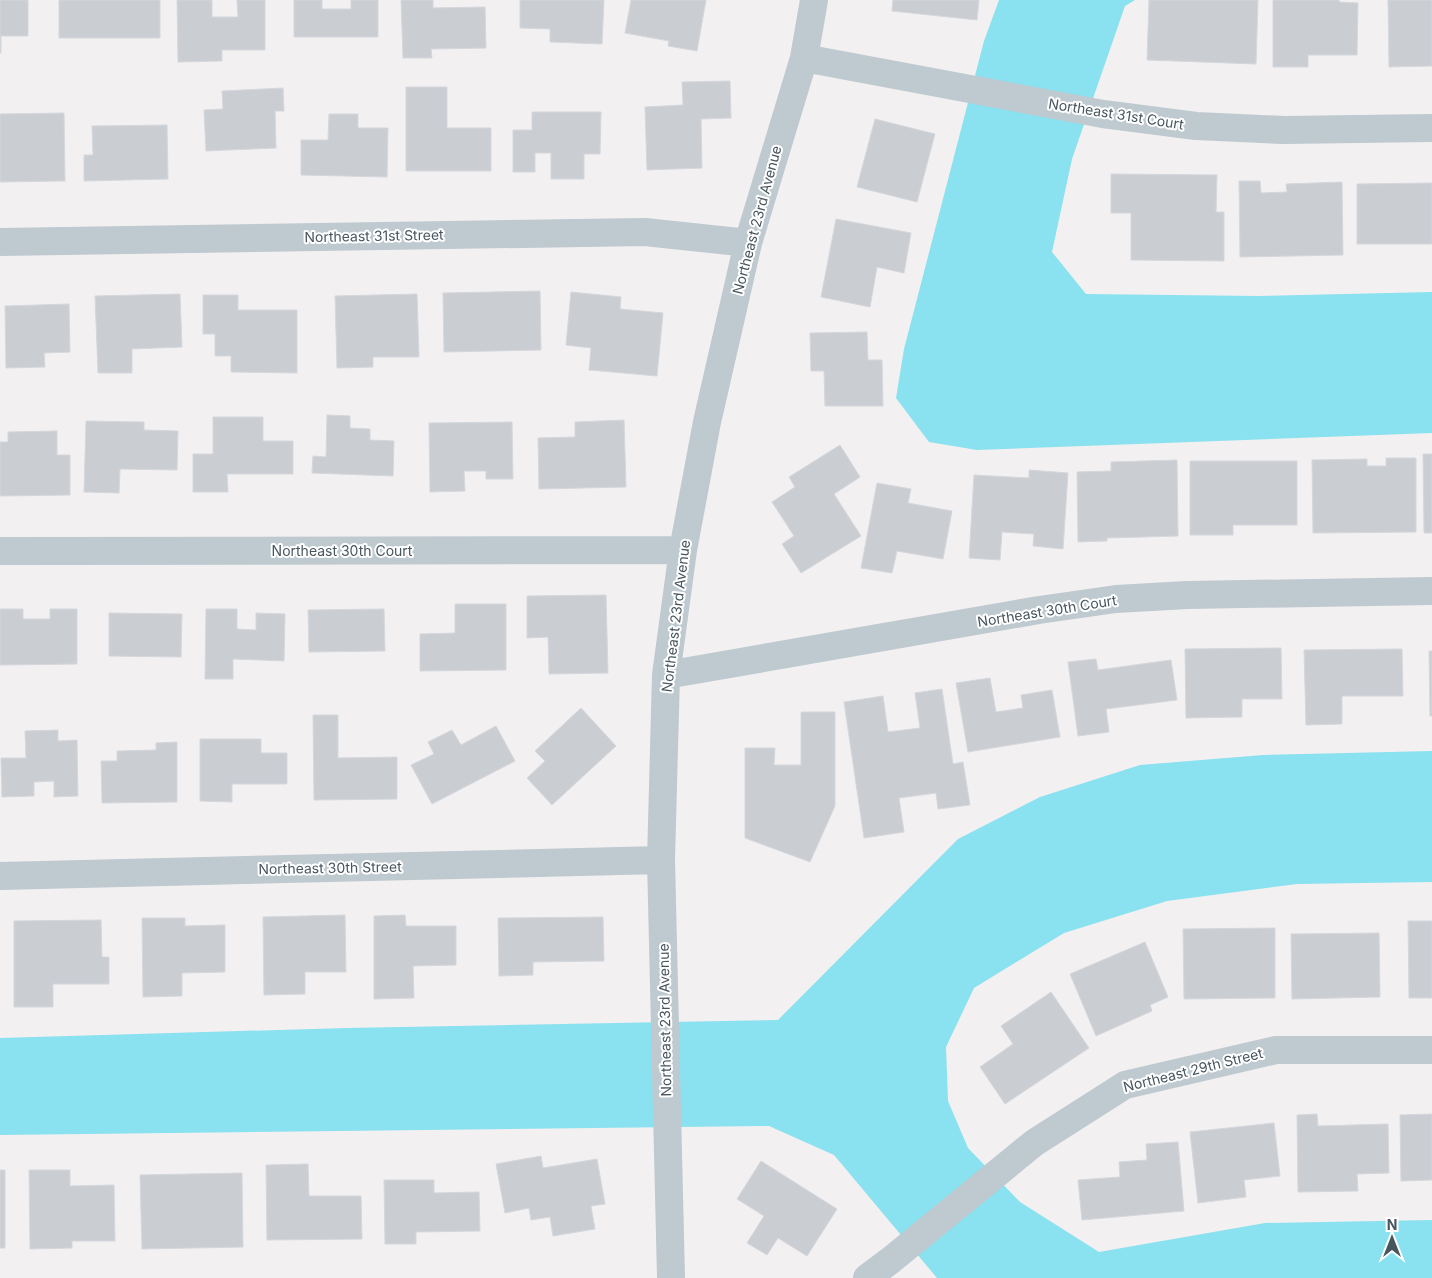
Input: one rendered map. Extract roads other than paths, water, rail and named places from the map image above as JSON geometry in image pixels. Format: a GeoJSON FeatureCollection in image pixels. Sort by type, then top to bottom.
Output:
{"type":"FeatureCollection","features":[{"type":"Feature","properties":{"kind":"street","name":"Northeast 23rd Avenue"},"geometry":{"type":"LineString","coordinates":[[671,1278],[661,860],[666,675],[683,550],[707,422],[748,243],[804,58],[814,0]]}},
{"type":"Feature","properties":{"kind":"street","name":"Northeast 31st Court"},"geometry":{"type":"LineString","coordinates":[[804,58],[1103,114],[1196,126],[1284,130],[1432,128]]}},
{"type":"Feature","properties":{"kind":"street","name":"Northeast 31st Street"},"geometry":{"type":"LineString","coordinates":[[0,242],[645,232],[748,243]]}},
{"type":"Feature","properties":{"kind":"street","name":"Northeast 30th Court"},"geometry":{"type":"LineString","coordinates":[[0,551],[683,550]]}},
{"type":"Feature","properties":{"kind":"street","name":"Northeast 30th Court"},"geometry":{"type":"LineString","coordinates":[[666,675],[1039,610],[1116,599],[1186,595],[1432,591]]}},
{"type":"Feature","properties":{"kind":"street","name":"Northeast 30th Street"},"geometry":{"type":"LineString","coordinates":[[0,876],[661,860]]}},
{"type":"Feature","properties":{"kind":"street","name":"Northeast 29th Street"},"geometry":{"type":"LineString","coordinates":[[867,1278],[1034,1144],[1125,1085],[1276,1050],[1432,1050]]}},
{"type":"Feature","properties":{"kind":"water"},"geometry":{"type":"Polygon","coordinates":[[[999,0],[1135,0],[1125,6],[1072,159],[1052,252],[1086,294],[1257,296],[1432,292],[1432,433],[977,450],[929,442],[896,398],[904,349],[984,41],[999,0]]]}},
{"type":"Feature","properties":{"kind":"water"},"geometry":{"type":"Polygon","coordinates":[[[1432,751],[1432,882],[1297,884],[1167,901],[1064,933],[974,988],[946,1047],[948,1101],[968,1148],[1020,1202],[1099,1252],[1265,1223],[1432,1220],[1432,1278],[937,1278],[834,1155],[769,1126],[0,1135],[0,1038],[347,1028],[778,1020],[958,839],[1040,797],[1140,765],[1263,755],[1432,751]]]}}]}
